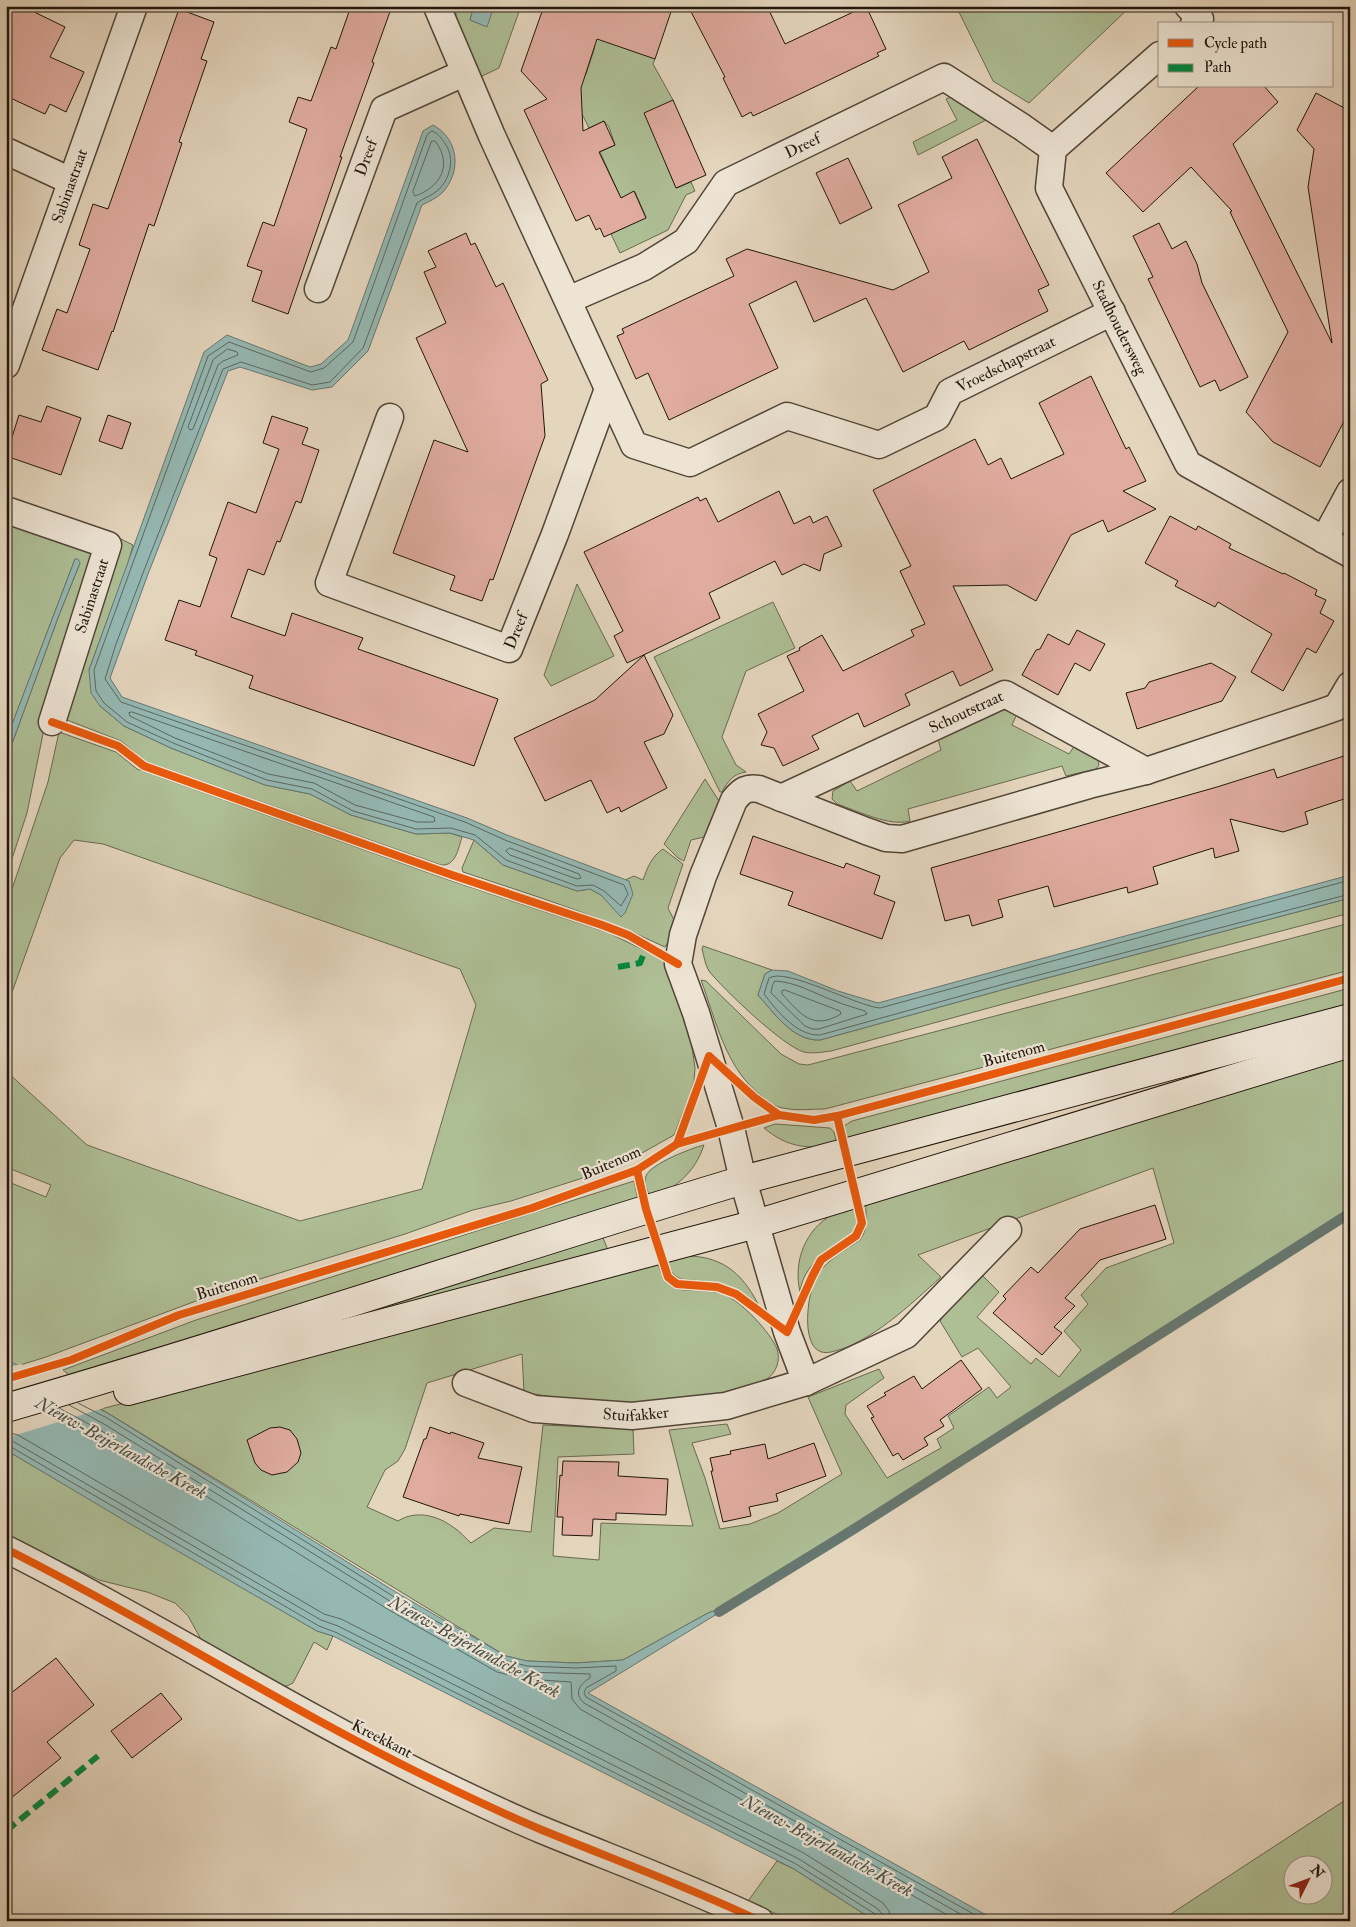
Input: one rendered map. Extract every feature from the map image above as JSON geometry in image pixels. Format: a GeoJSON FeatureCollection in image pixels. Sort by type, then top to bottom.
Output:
{"type":"FeatureCollection","features":[{"type":"Feature","properties":{"kind":"main road"},"geometry":{"type":"LineString","coordinates":[[6,1426],[99,1390],[399,1289],[646,1209],[742,1180],[1350,1018]]}},
{"type":"Feature","properties":{"kind":"main road"},"geometry":{"type":"LineString","coordinates":[[6,1408],[99,1390],[756,1224],[1350,1043]]}},
{"type":"Feature","properties":{"kind":"street","name":"Sabinastraat"},"geometry":{"type":"LineString","coordinates":[[6,365],[134,6]]}},
{"type":"Feature","properties":{"kind":"street"},"geometry":{"type":"LineString","coordinates":[[438,6],[464,73],[608,389]]}},
{"type":"Feature","properties":{"kind":"street"},"geometry":{"type":"LineString","coordinates":[[1188,6],[1200,19],[1196,22]]}},
{"type":"Feature","properties":{"kind":"street"},"geometry":{"type":"LineString","coordinates":[[1052,149],[1158,57]]}},
{"type":"Feature","properties":{"kind":"street","name":"Dreef"},"geometry":{"type":"LineString","coordinates":[[318,289],[384,109],[464,73]]}},
{"type":"Feature","properties":{"kind":"street","name":"Dreef"},"geometry":{"type":"LineString","coordinates":[[568,300],[644,267],[686,241],[726,183],[944,77],[1022,127],[1052,149]]}},
{"type":"Feature","properties":{"kind":"street","name":"Stadhoudersweg"},"geometry":{"type":"LineString","coordinates":[[1052,149],[1049,188],[1188,464],[1350,554]]}},
{"type":"Feature","properties":{"kind":"street"},"geometry":{"type":"LineString","coordinates":[[6,151],[71,181]]}},
{"type":"Feature","properties":{"kind":"street","name":"Vroedschapstraat"},"geometry":{"type":"LineString","coordinates":[[608,389],[634,445],[690,463],[787,416],[879,444],[937,418],[950,392],[1112,312]]}},
{"type":"Feature","properties":{"kind":"street","name":"Dreef"},"geometry":{"type":"LineString","coordinates":[[390,418],[329,583],[509,649],[555,534],[608,389]]}},
{"type":"Feature","properties":{"kind":"street"},"geometry":{"type":"LineString","coordinates":[[1324,540],[1350,492]]}},
{"type":"Feature","properties":{"kind":"street","name":"Sabinastraat"},"geometry":{"type":"LineString","coordinates":[[6,510],[108,545],[52,722]]}},
{"type":"Feature","properties":{"kind":"street"},"geometry":{"type":"LineString","coordinates":[[806,1382],[787,1332],[742,1180],[731,1128],[696,1013],[678,964],[683,935],[703,876],[734,800],[740,792],[750,787],[759,789],[886,838],[902,839],[1088,785],[1146,771],[1337,707],[1350,685]]}},
{"type":"Feature","properties":{"kind":"street","name":"Schoutstraat"},"geometry":{"type":"LineString","coordinates":[[781,798],[1005,694],[1146,771]]}},
{"type":"Feature","properties":{"kind":"street","name":"Stuifakker"},"geometry":{"type":"LineString","coordinates":[[466,1383],[534,1409],[632,1416],[726,1406],[806,1382],[906,1335],[1008,1230]]}},
{"type":"Feature","properties":{"kind":"street","name":"Kreekkant"},"geometry":{"type":"LineString","coordinates":[[6,1549],[60,1576],[339,1733],[437,1782],[541,1830],[668,1880],[760,1921]]}},
{"type":"Feature","properties":{"kind":"green space"},"geometry":{"type":"Polygon","coordinates":[[[455,6],[474,6],[470,20],[486,26],[494,6],[521,6],[499,68],[478,78],[458,34],[455,6]]]}},
{"type":"Feature","properties":{"kind":"green space"},"geometry":{"type":"Polygon","coordinates":[[[598,6],[655,59],[653,64],[673,100],[658,139],[685,127],[692,143],[671,175],[677,188],[691,182],[695,191],[686,195],[668,230],[620,253],[611,234],[646,217],[635,192],[621,198],[600,152],[615,145],[609,127],[604,121],[589,128],[577,104],[580,71],[586,74],[594,50],[598,6]]]}},
{"type":"Feature","properties":{"kind":"green space"},"geometry":{"type":"Polygon","coordinates":[[[956,6],[1131,6],[1029,103],[993,81],[956,6]]]}},
{"type":"Feature","properties":{"kind":"green space"},"geometry":{"type":"Polygon","coordinates":[[[951,97],[988,119],[918,155],[913,142],[957,120],[946,99],[951,97]]]}},
{"type":"Feature","properties":{"kind":"green space"},"geometry":{"type":"Polygon","coordinates":[[[6,518],[92,554],[47,714],[27,813],[6,877],[6,760],[80,563],[75,559],[6,741],[6,518]]]}},
{"type":"Feature","properties":{"kind":"green space"},"geometry":{"type":"Polygon","coordinates":[[[121,539],[133,545],[127,567],[89,670],[100,706],[124,726],[171,748],[265,785],[310,794],[351,815],[416,834],[450,833],[462,837],[453,860],[446,865],[441,865],[145,761],[121,741],[67,720],[61,714],[121,539]]]}},
{"type":"Feature","properties":{"kind":"green space"},"geometry":{"type":"Polygon","coordinates":[[[577,584],[614,656],[551,686],[544,675],[577,584]]]}},
{"type":"Feature","properties":{"kind":"green space"},"geometry":{"type":"Polygon","coordinates":[[[773,602],[795,648],[746,671],[722,737],[736,765],[746,772],[734,776],[722,792],[720,792],[654,657],[773,602]]]}},
{"type":"Feature","properties":{"kind":"green space"},"geometry":{"type":"Polygon","coordinates":[[[1001,709],[1017,714],[1012,725],[1069,754],[1075,745],[1093,755],[1099,765],[1096,769],[1066,776],[1062,766],[908,809],[910,821],[893,822],[884,820],[837,804],[832,799],[833,791],[850,781],[857,791],[941,750],[938,739],[1001,709]]]}},
{"type":"Feature","properties":{"kind":"green space"},"geometry":{"type":"Polygon","coordinates":[[[59,732],[116,752],[137,769],[449,880],[609,933],[666,961],[692,1047],[695,1068],[694,1081],[674,1135],[635,1157],[592,1175],[511,1201],[473,1210],[405,1234],[228,1289],[46,1357],[17,1366],[6,1360],[6,1181],[46,1197],[51,1185],[6,1167],[6,1071],[87,1145],[300,1221],[422,1189],[476,1005],[460,969],[103,844],[74,840],[60,858],[6,1009],[6,907],[48,782],[59,732]]]}},
{"type":"Feature","properties":{"kind":"green space"},"geometry":{"type":"Polygon","coordinates":[[[705,779],[719,801],[704,837],[691,840],[684,861],[678,858],[664,844],[705,779]]]}},
{"type":"Feature","properties":{"kind":"green space"},"geometry":{"type":"Polygon","coordinates":[[[474,840],[503,865],[577,891],[590,889],[601,895],[615,908],[629,882],[625,880],[634,876],[643,880],[653,859],[663,849],[683,864],[668,908],[675,922],[671,937],[665,947],[591,916],[463,872],[462,868],[474,840]]]}},
{"type":"Feature","properties":{"kind":"green space"},"geometry":{"type":"Polygon","coordinates":[[[1350,898],[1350,913],[818,1053],[804,1052],[795,1048],[754,1016],[709,971],[702,949],[703,946],[772,970],[765,974],[758,995],[778,1018],[793,1031],[810,1039],[820,1040],[1350,898]]]}},
{"type":"Feature","properties":{"kind":"green space"},"geometry":{"type":"Polygon","coordinates":[[[1350,923],[1350,970],[825,1109],[798,1110],[780,1107],[770,1102],[750,1086],[731,1059],[724,1044],[701,980],[706,981],[781,1054],[799,1064],[808,1065],[1350,923]]]}},
{"type":"Feature","properties":{"kind":"green space"},"geometry":{"type":"Polygon","coordinates":[[[1350,988],[1350,1006],[848,1141],[844,1133],[844,1126],[852,1121],[1350,988]]]}},
{"type":"Feature","properties":{"kind":"green space"},"geometry":{"type":"Polygon","coordinates":[[[1350,1055],[1350,1213],[854,1529],[730,1605],[708,1613],[623,1660],[576,1663],[527,1661],[506,1656],[101,1409],[657,1263],[664,1278],[673,1287],[725,1295],[732,1298],[755,1318],[774,1342],[778,1353],[778,1362],[775,1370],[767,1379],[738,1389],[712,1395],[658,1402],[631,1403],[577,1400],[524,1392],[522,1354],[427,1383],[405,1449],[398,1461],[385,1470],[367,1507],[398,1521],[419,1515],[440,1519],[456,1529],[471,1543],[494,1528],[531,1532],[543,1425],[633,1429],[634,1454],[558,1457],[553,1556],[599,1560],[601,1523],[693,1526],[669,1430],[727,1424],[731,1434],[692,1443],[705,1478],[720,1529],[750,1524],[778,1513],[842,1474],[808,1397],[879,1369],[884,1378],[846,1405],[845,1414],[887,1478],[941,1448],[937,1439],[954,1428],[948,1416],[989,1387],[997,1398],[1011,1387],[978,1348],[962,1357],[940,1321],[983,1276],[999,1292],[977,1317],[1031,1364],[1036,1358],[1059,1377],[1081,1350],[1064,1331],[1088,1304],[1081,1295],[1106,1268],[1174,1243],[1153,1168],[918,1255],[941,1277],[904,1310],[861,1341],[846,1348],[831,1352],[820,1352],[813,1345],[809,1335],[808,1307],[814,1282],[827,1264],[860,1240],[866,1226],[866,1202],[1350,1055]]]}},
{"type":"Feature","properties":{"kind":"green space"},"geometry":{"type":"Polygon","coordinates":[[[775,1124],[830,1128],[834,1132],[837,1145],[798,1146],[781,1140],[764,1128],[775,1124]]]}},
{"type":"Feature","properties":{"kind":"green space"},"geometry":{"type":"Polygon","coordinates":[[[704,1145],[696,1163],[684,1178],[669,1189],[650,1198],[645,1181],[649,1171],[672,1157],[704,1145]]]}},
{"type":"Feature","properties":{"kind":"green space"},"geometry":{"type":"Polygon","coordinates":[[[634,1181],[638,1200],[74,1379],[63,1370],[196,1320],[634,1181]]]}},
{"type":"Feature","properties":{"kind":"green space"},"geometry":{"type":"Polygon","coordinates":[[[855,1205],[858,1219],[853,1235],[827,1251],[812,1265],[802,1282],[800,1292],[798,1269],[803,1247],[808,1238],[823,1221],[838,1211],[855,1205]]]}},
{"type":"Feature","properties":{"kind":"green space"},"geometry":{"type":"Polygon","coordinates":[[[602,1235],[609,1253],[378,1312],[376,1307],[602,1235]]]}},
{"type":"Feature","properties":{"kind":"green space"},"geometry":{"type":"Polygon","coordinates":[[[682,1256],[708,1258],[728,1267],[744,1282],[758,1304],[739,1291],[722,1284],[681,1279],[671,1271],[667,1259],[682,1256]]]}},
{"type":"Feature","properties":{"kind":"green space"},"geometry":{"type":"Polygon","coordinates":[[[6,1450],[317,1631],[333,1636],[327,1650],[314,1642],[293,1683],[287,1686],[279,1686],[202,1641],[188,1616],[175,1603],[147,1592],[99,1580],[6,1535],[6,1450]]]}},
{"type":"Feature","properties":{"kind":"green space"},"geometry":{"type":"Polygon","coordinates":[[[1350,1797],[1350,1921],[1160,1921],[1350,1797]]]}},
{"type":"Feature","properties":{"kind":"green space"},"geometry":{"type":"Polygon","coordinates":[[[777,1861],[794,1869],[875,1921],[792,1921],[748,1901],[777,1861]]]}},
{"type":"Feature","properties":{"kind":"water"},"geometry":{"type":"Polygon","coordinates":[[[474,6],[494,6],[487,27],[470,20],[474,6]]]}},
{"type":"Feature","properties":{"kind":"water"},"geometry":{"type":"Polygon","coordinates":[[[433,125],[442,131],[453,147],[455,166],[453,175],[442,193],[422,205],[368,351],[332,387],[312,390],[240,367],[228,371],[148,574],[110,678],[122,697],[467,818],[629,881],[633,894],[625,913],[621,917],[601,895],[590,889],[577,891],[503,865],[474,840],[450,833],[416,834],[351,815],[310,794],[265,785],[171,748],[124,726],[100,706],[91,693],[89,670],[204,352],[227,335],[310,367],[321,364],[348,340],[423,131],[433,125]]]}},
{"type":"Feature","properties":{"kind":"water"},"geometry":{"type":"Polygon","coordinates":[[[75,559],[78,559],[80,563],[6,760],[6,740],[75,559]]]}},
{"type":"Feature","properties":{"kind":"water"},"geometry":{"type":"Polygon","coordinates":[[[1350,875],[1350,898],[820,1040],[801,1036],[793,1031],[778,1018],[758,995],[765,974],[772,970],[788,971],[838,991],[878,1003],[1350,875]]]}},
{"type":"Feature","properties":{"kind":"water","name":"Nieuw-Beijerlandsche Kreek"},"geometry":{"type":"Polygon","coordinates":[[[6,1359],[109,1414],[399,1594],[506,1656],[527,1661],[576,1663],[623,1660],[708,1613],[730,1605],[588,1693],[997,1921],[875,1921],[794,1869],[333,1636],[317,1631],[6,1450],[6,1359]]]}},
{"type":"Feature","properties":{"kind":"pier"},"geometry":{"type":"Polygon","coordinates":[[[21,1364],[104,1408],[6,1438],[6,1368],[21,1364]]]}},
{"type":"Feature","properties":{"kind":"building"},"geometry":{"type":"Polygon","coordinates":[[[6,6],[22,6],[65,27],[50,57],[84,72],[66,112],[50,104],[45,114],[6,96],[6,6]]]}},
{"type":"Feature","properties":{"kind":"building"},"geometry":{"type":"Polygon","coordinates":[[[351,6],[392,6],[288,314],[252,301],[262,271],[247,266],[263,222],[274,226],[307,129],[289,122],[298,97],[311,101],[331,47],[336,49],[351,6]]]}},
{"type":"Feature","properties":{"kind":"building"},"geometry":{"type":"Polygon","coordinates":[[[544,6],[673,6],[655,59],[597,39],[581,88],[583,131],[604,121],[615,145],[599,152],[621,198],[634,191],[646,218],[604,237],[600,228],[596,230],[589,215],[576,221],[524,110],[547,99],[521,71],[544,6]]]}},
{"type":"Feature","properties":{"kind":"building"},"geometry":{"type":"Polygon","coordinates":[[[688,6],[767,6],[785,44],[866,6],[886,49],[877,53],[879,56],[800,94],[753,116],[751,112],[742,117],[723,78],[725,77],[688,6]]]}},
{"type":"Feature","properties":{"kind":"building"},"geometry":{"type":"Polygon","coordinates":[[[179,9],[214,22],[201,59],[207,61],[179,142],[182,143],[154,226],[149,224],[113,332],[98,370],[42,350],[57,309],[67,313],[90,249],[79,245],[93,204],[108,209],[179,9]]]}},
{"type":"Feature","properties":{"kind":"building"},"geometry":{"type":"Polygon","coordinates":[[[1197,88],[1266,88],[1278,102],[1233,144],[1332,343],[1308,187],[1314,149],[1297,130],[1316,93],[1350,111],[1350,410],[1320,467],[1273,442],[1246,412],[1288,332],[1230,212],[1232,211],[1191,167],[1143,212],[1106,173],[1197,88]]]}},
{"type":"Feature","properties":{"kind":"building"},"geometry":{"type":"Polygon","coordinates":[[[673,100],[706,175],[676,188],[644,113],[673,100]]]}},
{"type":"Feature","properties":{"kind":"building"},"geometry":{"type":"Polygon","coordinates":[[[977,139],[1049,285],[1038,290],[1048,311],[969,350],[964,341],[903,372],[866,298],[814,322],[796,281],[749,304],[778,368],[669,420],[648,373],[636,379],[617,336],[624,333],[622,329],[734,276],[726,259],[747,249],[893,290],[929,272],[898,205],[952,178],[942,157],[977,139]]]}},
{"type":"Feature","properties":{"kind":"building"},"geometry":{"type":"Polygon","coordinates":[[[848,158],[872,208],[840,224],[816,173],[848,158]]]}},
{"type":"Feature","properties":{"kind":"building"},"geometry":{"type":"Polygon","coordinates":[[[1159,223],[1172,249],[1186,241],[1197,264],[1202,283],[1248,377],[1220,391],[1215,380],[1200,387],[1148,279],[1153,277],[1133,236],[1159,223]]]}},
{"type":"Feature","properties":{"kind":"building"},"geometry":{"type":"Polygon","coordinates":[[[466,233],[471,245],[475,243],[496,287],[503,283],[548,380],[541,384],[545,436],[493,580],[490,579],[482,601],[450,590],[455,576],[393,553],[434,440],[468,452],[416,338],[446,323],[424,272],[436,267],[428,251],[466,233]]]}},
{"type":"Feature","properties":{"kind":"building"},"geometry":{"type":"Polygon","coordinates":[[[1091,376],[1126,449],[1129,447],[1146,481],[1123,491],[1156,509],[1108,532],[1103,520],[1071,535],[1036,601],[1007,585],[953,586],[993,670],[960,686],[953,671],[905,694],[910,705],[864,727],[858,713],[812,736],[819,749],[783,766],[774,748],[761,745],[767,732],[758,714],[804,691],[787,656],[800,650],[799,648],[822,635],[843,671],[914,636],[911,630],[925,624],[900,571],[911,566],[873,490],[975,439],[988,465],[1001,458],[1011,479],[1064,454],[1039,403],[1091,376]]]}},
{"type":"Feature","properties":{"kind":"building"},"geometry":{"type":"Polygon","coordinates":[[[47,406],[81,418],[61,475],[6,456],[19,415],[41,422],[47,406]]]}},
{"type":"Feature","properties":{"kind":"building"},"geometry":{"type":"Polygon","coordinates":[[[108,415],[131,423],[122,449],[99,441],[108,415]]]}},
{"type":"Feature","properties":{"kind":"building"},"geometry":{"type":"Polygon","coordinates":[[[272,416],[308,428],[302,444],[319,450],[301,503],[296,501],[280,542],[277,541],[264,575],[248,569],[231,617],[285,636],[292,613],[363,638],[358,649],[498,699],[474,766],[249,688],[253,676],[195,655],[197,651],[165,640],[179,600],[200,607],[217,558],[209,555],[228,502],[256,513],[279,449],[263,443],[272,416]]]}},
{"type":"Feature","properties":{"kind":"building"},"geometry":{"type":"Polygon","coordinates":[[[779,491],[794,524],[810,516],[813,523],[827,516],[842,546],[824,554],[820,571],[804,564],[782,575],[775,561],[709,593],[720,618],[627,663],[614,636],[623,631],[584,552],[698,497],[700,501],[706,498],[718,522],[779,491]]]}},
{"type":"Feature","properties":{"kind":"building"},"geometry":{"type":"Polygon","coordinates":[[[1170,516],[1196,530],[1198,526],[1231,544],[1229,548],[1317,590],[1315,595],[1326,600],[1320,613],[1334,621],[1316,653],[1307,648],[1283,691],[1251,672],[1272,634],[1218,602],[1215,607],[1175,586],[1178,581],[1145,563],[1170,516]]]}},
{"type":"Feature","properties":{"kind":"building"},"geometry":{"type":"Polygon","coordinates":[[[1077,630],[1105,644],[1090,671],[1075,663],[1058,695],[1022,675],[1036,650],[1040,649],[1048,634],[1069,645],[1077,630]]]}},
{"type":"Feature","properties":{"kind":"building"},"geometry":{"type":"Polygon","coordinates":[[[644,655],[673,715],[664,734],[644,742],[667,788],[621,812],[619,807],[607,813],[591,780],[545,801],[514,738],[595,700],[644,655]]]}},
{"type":"Feature","properties":{"kind":"building"},"geometry":{"type":"Polygon","coordinates":[[[1211,663],[1236,677],[1222,701],[1137,729],[1126,693],[1145,688],[1149,682],[1211,663]]]}},
{"type":"Feature","properties":{"kind":"building"},"geometry":{"type":"Polygon","coordinates":[[[1350,754],[1350,797],[1305,812],[1308,824],[1283,832],[1230,819],[1239,851],[1215,858],[1213,848],[1153,867],[1158,884],[1128,893],[1127,887],[1054,907],[1048,886],[998,900],[1003,917],[972,926],[969,915],[945,921],[931,868],[1274,769],[1277,778],[1350,754]]]}},
{"type":"Feature","properties":{"kind":"building"},"geometry":{"type":"Polygon","coordinates":[[[753,836],[844,868],[846,863],[880,876],[874,894],[895,902],[882,939],[788,905],[793,892],[740,874],[753,836]]]}},
{"type":"Feature","properties":{"kind":"building"},"geometry":{"type":"Polygon","coordinates":[[[1155,1205],[1166,1239],[1100,1260],[1065,1298],[1075,1306],[1054,1327],[1062,1333],[1042,1355],[993,1313],[1006,1299],[1003,1296],[1031,1267],[1038,1273],[1080,1229],[1155,1205]]]}},
{"type":"Feature","properties":{"kind":"building"},"geometry":{"type":"Polygon","coordinates":[[[961,1360],[982,1389],[940,1420],[944,1426],[924,1438],[928,1445],[903,1460],[898,1453],[893,1456],[871,1418],[874,1417],[867,1406],[886,1395],[884,1393],[914,1376],[922,1389],[961,1360]]]}},
{"type":"Feature","properties":{"kind":"building"},"geometry":{"type":"Polygon","coordinates":[[[280,1427],[290,1430],[297,1439],[301,1453],[298,1462],[287,1472],[272,1475],[261,1470],[255,1463],[247,1440],[270,1428],[280,1427]]]}},
{"type":"Feature","properties":{"kind":"building"},"geometry":{"type":"Polygon","coordinates":[[[430,1427],[484,1443],[478,1458],[522,1467],[509,1524],[460,1514],[459,1516],[403,1497],[430,1427]]]}},
{"type":"Feature","properties":{"kind":"building"},"geometry":{"type":"Polygon","coordinates":[[[814,1443],[826,1476],[776,1494],[778,1501],[749,1507],[751,1516],[723,1522],[711,1471],[713,1471],[710,1458],[731,1454],[730,1451],[765,1444],[768,1459],[814,1443]]]}},
{"type":"Feature","properties":{"kind":"building"},"geometry":{"type":"Polygon","coordinates":[[[563,1461],[619,1462],[618,1476],[668,1479],[666,1515],[616,1513],[616,1520],[593,1519],[592,1536],[562,1535],[563,1517],[557,1517],[563,1461]]]}},
{"type":"Feature","properties":{"kind":"building"},"geometry":{"type":"Polygon","coordinates":[[[56,1658],[94,1705],[47,1742],[61,1758],[6,1802],[6,1697],[56,1658]]]}},
{"type":"Feature","properties":{"kind":"building"},"geometry":{"type":"Polygon","coordinates":[[[161,1693],[182,1719],[132,1758],[111,1731],[161,1693]]]}},
{"type":"Feature","properties":{"kind":"waterway"},"geometry":{"type":"LineString","coordinates":[[719,1612],[854,1529],[1350,1213]]}},
{"type":"Feature","properties":{"kind":"marked path"},"geometry":{"type":"LineString","coordinates":[[618,967],[640,963],[647,946]]}},
{"type":"Feature","properties":{"kind":"marked path"},"geometry":{"type":"LineString","coordinates":[[6,1831],[98,1756]]}},
{"type":"Feature","properties":{"kind":"cycle path"},"geometry":{"type":"LineString","coordinates":[[52,722],[118,746],[144,766],[628,935],[678,964]]}},
{"type":"Feature","properties":{"kind":"cycle path","name":"Buitenom"},"geometry":{"type":"LineString","coordinates":[[6,1379],[71,1360],[179,1315],[532,1208],[637,1170],[677,1144],[779,1115],[814,1120],[837,1116],[1350,978]]}},
{"type":"Feature","properties":{"kind":"cycle path"},"geometry":{"type":"LineString","coordinates":[[677,1144],[709,1056],[754,1097],[779,1115]]}},
{"type":"Feature","properties":{"kind":"cycle path","name":"Buitenom"},"geometry":{"type":"LineString","coordinates":[[637,1170],[646,1209],[668,1277],[677,1284],[717,1287],[736,1294],[787,1332],[821,1260],[856,1236],[862,1223],[837,1116]]}},
{"type":"Feature","properties":{"kind":"cycle path"},"geometry":{"type":"LineString","coordinates":[[6,1549],[111,1604],[318,1720],[423,1775],[527,1824],[679,1885],[760,1921]]}}]}
